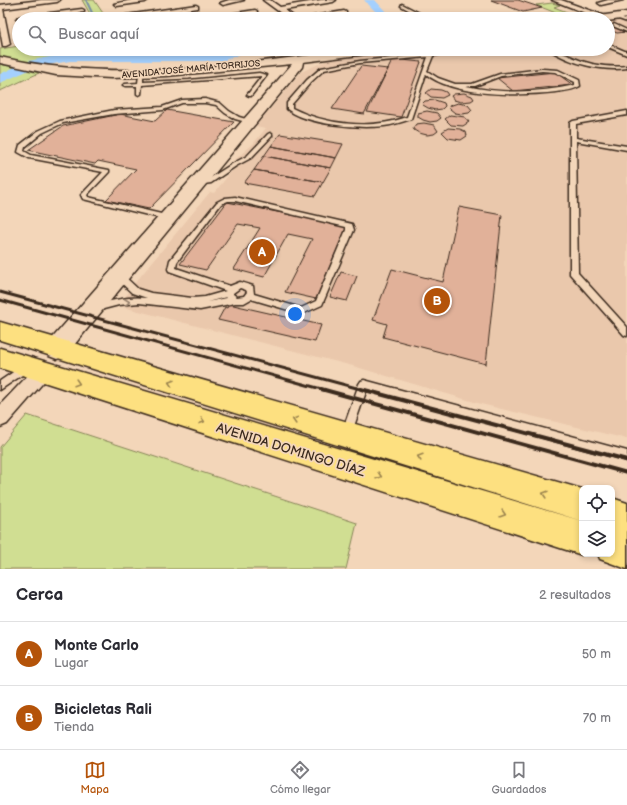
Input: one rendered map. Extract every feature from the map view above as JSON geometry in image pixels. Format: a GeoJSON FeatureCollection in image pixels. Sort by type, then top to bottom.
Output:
{"type":"FeatureCollection","features":[{"type":"Feature","properties":{"kind":"main road"},"geometry":{"type":"LineString","coordinates":[[615,20],[627,16]]}},
{"type":"Feature","properties":{"kind":"main road","name":"AVENIDA JOSÉ MARÍA TORRIJOS"},"geometry":{"type":"LineString","coordinates":[[0,60],[40,69],[141,80],[328,56]]}},
{"type":"Feature","properties":{"kind":"main road"},"geometry":{"type":"LineString","coordinates":[[31,362],[89,310],[119,276],[298,65],[297,60]]}},
{"type":"Feature","properties":{"kind":"main road","name":"AVENIDA DOMINGO DÍAZ"},"geometry":{"type":"LineString","coordinates":[[0,332],[31,362],[579,537]]}},
{"type":"Feature","properties":{"kind":"main road","name":"AVENIDA DOMINGO DÍAZ"},"geometry":{"type":"LineString","coordinates":[[31,362],[346,435],[579,504]]}},
{"type":"Feature","properties":{"kind":"main road"},"geometry":{"type":"LineString","coordinates":[[615,515],[627,518]]}},
{"type":"Feature","properties":{"kind":"main road"},"geometry":{"type":"LineString","coordinates":[[615,549],[627,552]]}},
{"type":"Feature","properties":{"kind":"street"},"geometry":{"type":"LineString","coordinates":[[0,8],[57,0]]}},
{"type":"Feature","properties":{"kind":"street"},"geometry":{"type":"LineString","coordinates":[[115,2],[145,0]]}},
{"type":"Feature","properties":{"kind":"street"},"geometry":{"type":"LineString","coordinates":[[189,0],[203,12]]}},
{"type":"Feature","properties":{"kind":"street"},"geometry":{"type":"LineString","coordinates":[[223,3],[241,0]]}},
{"type":"Feature","properties":{"kind":"street"},"geometry":{"type":"LineString","coordinates":[[266,0],[284,12]]}},
{"type":"Feature","properties":{"kind":"street"},"geometry":{"type":"LineString","coordinates":[[279,9],[333,0]]}},
{"type":"Feature","properties":{"kind":"street"},"geometry":{"type":"LineString","coordinates":[[554,0],[584,12]]}},
{"type":"Feature","properties":{"kind":"street"},"geometry":{"type":"LineString","coordinates":[[601,3],[620,0]]}},
{"type":"Feature","properties":{"kind":"street"},"geometry":{"type":"LineString","coordinates":[[115,2],[122,12]]}},
{"type":"Feature","properties":{"kind":"street"},"geometry":{"type":"LineString","coordinates":[[0,8],[12,20],[8,39]]}},
{"type":"Feature","properties":{"kind":"street"},"geometry":{"type":"LineString","coordinates":[[573,8],[581,12]]}},
{"type":"Feature","properties":{"kind":"street"},"geometry":{"type":"LineString","coordinates":[[68,12],[82,10]]}},
{"type":"Feature","properties":{"kind":"street"},"geometry":{"type":"LineString","coordinates":[[0,418],[31,362]]}},
{"type":"Feature","properties":{"kind":"lane"},"geometry":{"type":"LineString","coordinates":[[402,6],[414,12]]}},
{"type":"Feature","properties":{"kind":"lane"},"geometry":{"type":"LineString","coordinates":[[615,21],[627,21]]}},
{"type":"Feature","properties":{"kind":"lane"},"geometry":{"type":"LineString","coordinates":[[615,24],[627,31]]}},
{"type":"Feature","properties":{"kind":"lane"},"geometry":{"type":"LineString","coordinates":[[615,48],[627,54]]}},
{"type":"Feature","properties":{"kind":"lane"},"geometry":{"type":"LineString","coordinates":[[421,56],[360,62],[324,69],[309,81],[289,104],[290,109],[299,115],[314,120],[345,124],[378,126],[400,123],[409,118],[431,56]]}},
{"type":"Feature","properties":{"kind":"lane"},"geometry":{"type":"LineString","coordinates":[[566,56],[579,62],[597,67],[627,67]]}},
{"type":"Feature","properties":{"kind":"lane"},"geometry":{"type":"LineString","coordinates":[[425,71],[436,80],[456,85],[481,90],[521,93],[568,89],[578,86],[577,81],[568,75],[556,71],[542,70],[500,75],[473,85],[456,85]]}},
{"type":"Feature","properties":{"kind":"lane"},"geometry":{"type":"LineString","coordinates":[[125,85],[141,80],[258,74],[265,75],[249,95]]}},
{"type":"Feature","properties":{"kind":"lane"},"geometry":{"type":"LineString","coordinates":[[139,94],[141,80]]}},
{"type":"Feature","properties":{"kind":"lane"},"geometry":{"type":"LineString","coordinates":[[421,84],[436,80]]}},
{"type":"Feature","properties":{"kind":"lane"},"geometry":{"type":"LineString","coordinates":[[168,218],[85,198],[84,195],[107,171],[29,156],[22,152],[22,146],[40,132],[62,122],[114,112],[163,108],[182,102],[205,101],[218,104],[237,118],[250,121]]}},
{"type":"Feature","properties":{"kind":"lane"},"geometry":{"type":"LineString","coordinates":[[627,113],[574,123],[574,274],[627,334]]}},
{"type":"Feature","properties":{"kind":"lane"},"geometry":{"type":"LineString","coordinates":[[197,184],[209,182],[249,157],[270,135]]}},
{"type":"Feature","properties":{"kind":"lane"},"geometry":{"type":"LineString","coordinates":[[574,139],[627,148]]}},
{"type":"Feature","properties":{"kind":"lane"},"geometry":{"type":"LineString","coordinates":[[227,199],[235,199],[350,226],[350,230],[319,303],[302,311],[250,296],[241,301],[231,294],[172,269],[173,262],[219,203],[227,199]]}},
{"type":"Feature","properties":{"kind":"lane"},"geometry":{"type":"LineString","coordinates":[[119,276],[135,291],[151,296],[192,301],[205,300],[231,294]]}},
{"type":"Feature","properties":{"kind":"lane"},"geometry":{"type":"LineString","coordinates":[[89,310],[119,302],[139,300],[200,307],[231,294],[237,286],[244,285],[250,288],[250,296]]}},
{"type":"Feature","properties":{"kind":"lane"},"geometry":{"type":"LineString","coordinates":[[0,386],[31,362]]}},
{"type":"Feature","properties":{"kind":"lane"},"geometry":{"type":"LineString","coordinates":[[346,435],[364,384],[627,456]]}},
{"type":"Feature","properties":{"kind":"shaded area"},"geometry":{"type":"Polygon","coordinates":[[[627,18],[627,439],[481,404],[353,366],[119,306],[135,283],[210,192],[214,193],[236,166],[230,164],[253,144],[266,128],[256,126],[301,72],[328,60],[359,56],[615,56],[615,19],[627,18]]]}},
{"type":"Feature","properties":{"kind":"green space"},"geometry":{"type":"Polygon","coordinates":[[[82,0],[94,0],[102,12],[89,12],[82,0]]]}},
{"type":"Feature","properties":{"kind":"green space"},"geometry":{"type":"Polygon","coordinates":[[[552,3],[560,5],[554,7],[567,12],[553,12],[536,5],[552,3]]]}},
{"type":"Feature","properties":{"kind":"green space"},"geometry":{"type":"Polygon","coordinates":[[[12,47],[12,56],[97,56],[64,57],[22,64],[0,57],[0,49],[12,47]]]}},
{"type":"Feature","properties":{"kind":"green space"},"geometry":{"type":"Polygon","coordinates":[[[0,64],[39,73],[0,91],[0,64]]]}},
{"type":"Feature","properties":{"kind":"green space"},"geometry":{"type":"Polygon","coordinates":[[[27,415],[357,523],[346,569],[0,569],[0,447],[27,415]]]}},
{"type":"Feature","properties":{"kind":"building"},"geometry":{"type":"Polygon","coordinates":[[[491,0],[518,0],[542,8],[523,12],[491,0]]]}},
{"type":"Feature","properties":{"kind":"building"},"geometry":{"type":"Polygon","coordinates":[[[615,27],[626,32],[615,32],[615,27]]]}},
{"type":"Feature","properties":{"kind":"building"},"geometry":{"type":"Polygon","coordinates":[[[393,59],[421,62],[401,117],[367,112],[393,59]]]}},
{"type":"Feature","properties":{"kind":"building"},"geometry":{"type":"Polygon","coordinates":[[[361,66],[388,69],[364,114],[332,109],[361,66]]]}},
{"type":"Feature","properties":{"kind":"building"},"geometry":{"type":"Polygon","coordinates":[[[555,72],[573,85],[513,91],[497,78],[555,72]]]}},
{"type":"Feature","properties":{"kind":"building"},"geometry":{"type":"Polygon","coordinates":[[[431,89],[441,90],[446,92],[448,95],[442,98],[431,97],[426,93],[431,89]]]}},
{"type":"Feature","properties":{"kind":"building"},"geometry":{"type":"Polygon","coordinates":[[[464,93],[472,96],[474,99],[471,101],[461,102],[454,100],[451,96],[454,94],[464,93]]]}},
{"type":"Feature","properties":{"kind":"building"},"geometry":{"type":"Polygon","coordinates":[[[435,100],[444,103],[445,106],[442,109],[435,110],[422,104],[425,101],[435,100]]]}},
{"type":"Feature","properties":{"kind":"building"},"geometry":{"type":"Polygon","coordinates":[[[458,103],[468,105],[472,110],[469,113],[455,113],[449,106],[458,103]]]}},
{"type":"Feature","properties":{"kind":"building"},"geometry":{"type":"Polygon","coordinates":[[[167,110],[234,122],[149,209],[106,200],[136,169],[98,161],[95,164],[28,150],[63,126],[120,114],[155,121],[167,110]]]}},
{"type":"Feature","properties":{"kind":"building"},"geometry":{"type":"Polygon","coordinates":[[[427,111],[437,113],[441,118],[437,121],[430,122],[418,117],[418,113],[427,111]]]}},
{"type":"Feature","properties":{"kind":"building"},"geometry":{"type":"Polygon","coordinates":[[[450,115],[465,117],[469,122],[463,126],[451,125],[445,119],[450,115]]]}},
{"type":"Feature","properties":{"kind":"building"},"geometry":{"type":"Polygon","coordinates":[[[424,123],[434,125],[438,131],[434,134],[427,135],[414,130],[413,128],[416,124],[424,123]]]}},
{"type":"Feature","properties":{"kind":"building"},"geometry":{"type":"Polygon","coordinates":[[[448,128],[460,129],[466,132],[467,136],[461,140],[448,138],[442,132],[448,128]]]}},
{"type":"Feature","properties":{"kind":"building"},"geometry":{"type":"Polygon","coordinates":[[[280,134],[343,144],[336,158],[271,146],[280,134]]]}},
{"type":"Feature","properties":{"kind":"building"},"geometry":{"type":"Polygon","coordinates":[[[271,146],[336,158],[331,168],[264,156],[271,146]]]}},
{"type":"Feature","properties":{"kind":"building"},"geometry":{"type":"Polygon","coordinates":[[[264,156],[331,168],[323,182],[254,170],[264,156]]]}},
{"type":"Feature","properties":{"kind":"building"},"geometry":{"type":"Polygon","coordinates":[[[254,170],[323,182],[315,196],[244,183],[254,170]]]}},
{"type":"Feature","properties":{"kind":"building"},"geometry":{"type":"Polygon","coordinates":[[[227,202],[347,226],[316,299],[285,292],[312,239],[288,234],[264,277],[234,269],[260,228],[238,224],[206,270],[180,264],[227,202]]]}},
{"type":"Feature","properties":{"kind":"building"},"geometry":{"type":"Polygon","coordinates":[[[459,207],[502,215],[486,364],[383,337],[387,324],[373,320],[392,269],[443,282],[459,207]]]}},
{"type":"Feature","properties":{"kind":"building"},"geometry":{"type":"Polygon","coordinates":[[[341,272],[357,276],[347,301],[330,297],[341,272]]]}},
{"type":"Feature","properties":{"kind":"building"},"geometry":{"type":"Polygon","coordinates":[[[229,304],[321,325],[315,342],[218,320],[225,307],[227,308],[229,304]]]}},
{"type":"Feature","properties":{"kind":"waterway"},"geometry":{"type":"LineString","coordinates":[[86,0],[92,12]]}},
{"type":"Feature","properties":{"kind":"waterway"},"geometry":{"type":"LineString","coordinates":[[369,0],[381,12]]}},
{"type":"Feature","properties":{"kind":"waterway"},"geometry":{"type":"LineString","coordinates":[[0,79],[32,64],[70,57],[224,56]]}},
{"type":"Feature","properties":{"kind":"railway"},"geometry":{"type":"LineString","coordinates":[[0,292],[364,390]]}},
{"type":"Feature","properties":{"kind":"railway"},"geometry":{"type":"LineString","coordinates":[[0,300],[325,390]]}},
{"type":"Feature","properties":{"kind":"railway"},"geometry":{"type":"LineString","coordinates":[[321,389],[627,473]]}},
{"type":"Feature","properties":{"kind":"railway"},"geometry":{"type":"LineString","coordinates":[[361,389],[627,460]]}},
{"type":"Feature","properties":{"kind":"place","name":"Monte Carlo"},"geometry":{"type":"Point","coordinates":[262,252]}},
{"type":"Feature","properties":{"kind":"place","name":"Bicicletas Rali"},"geometry":{"type":"Point","coordinates":[437,301]}}]}
